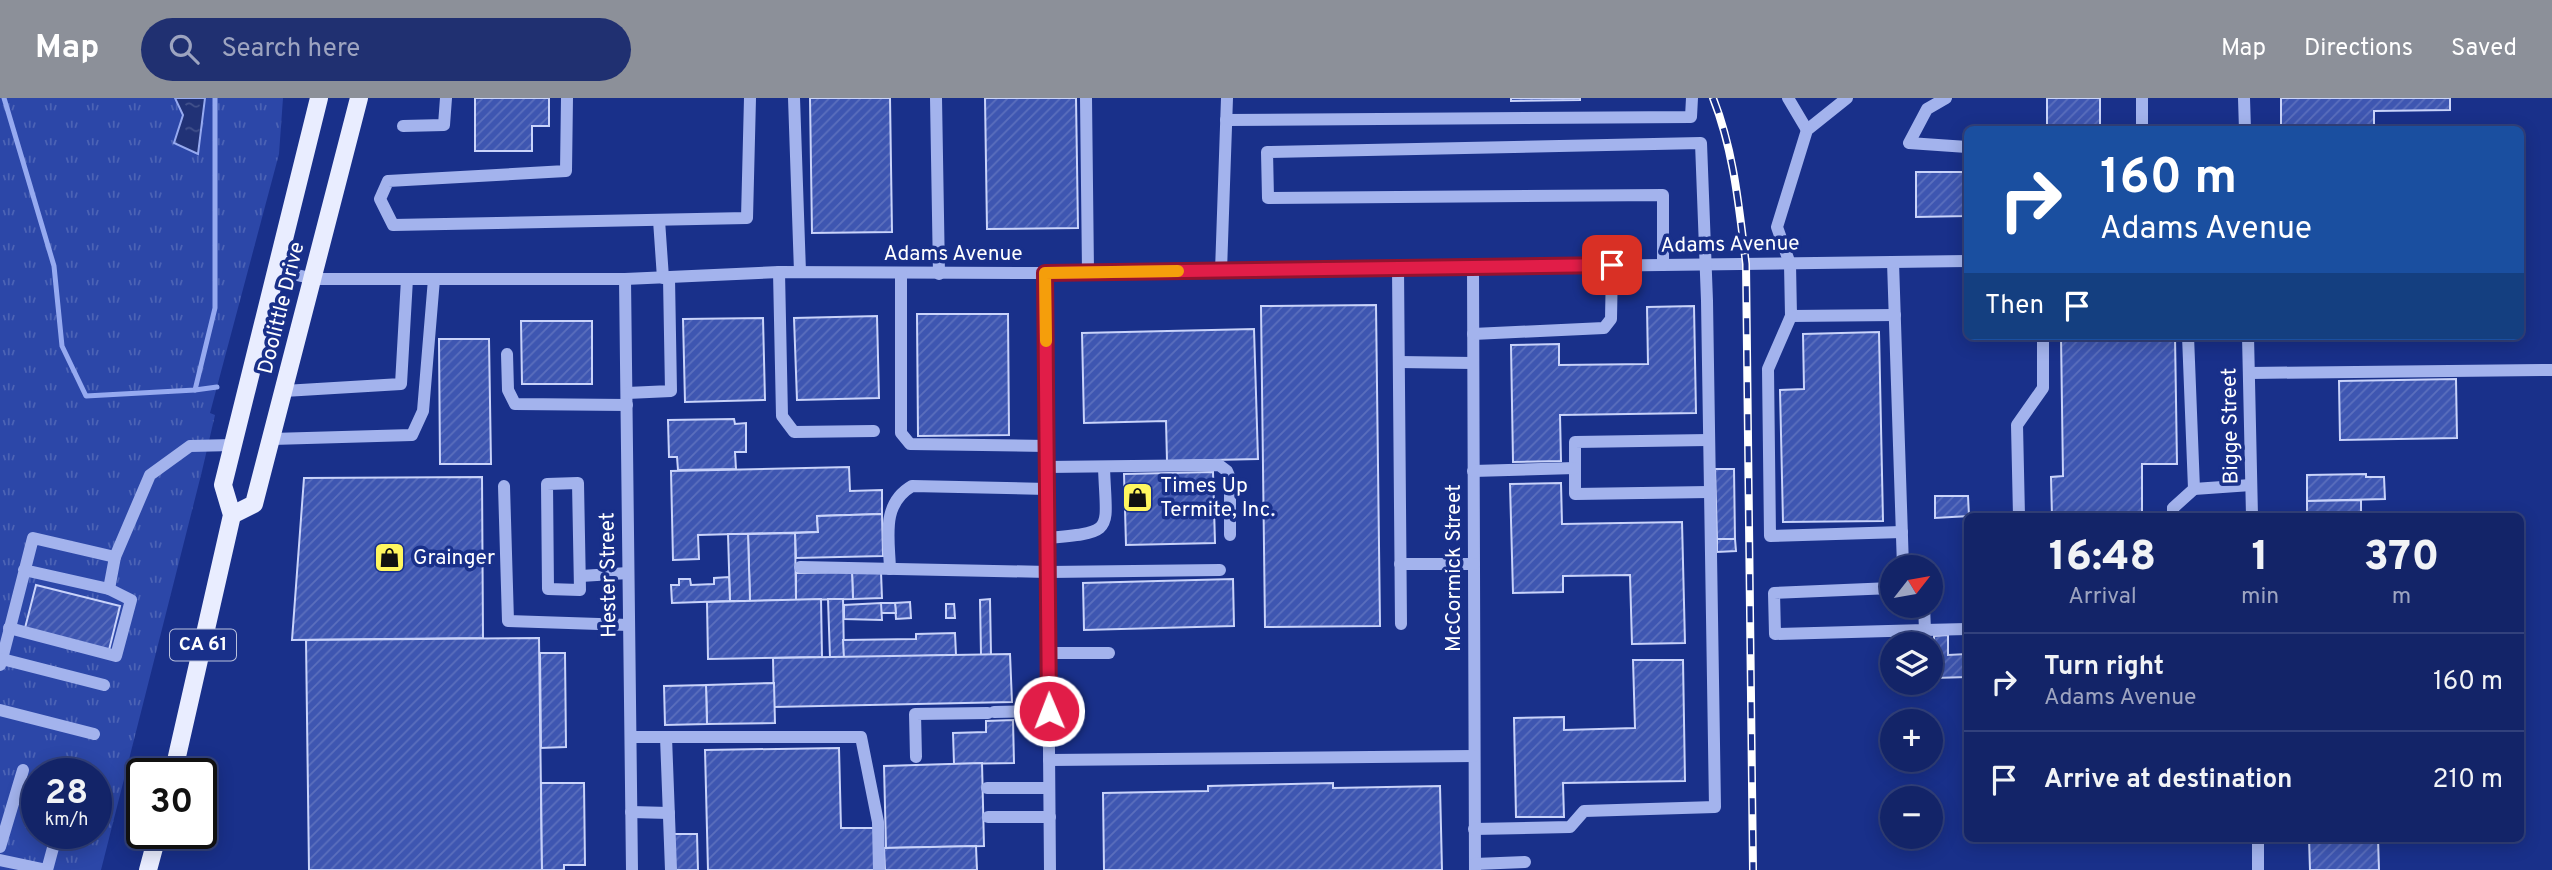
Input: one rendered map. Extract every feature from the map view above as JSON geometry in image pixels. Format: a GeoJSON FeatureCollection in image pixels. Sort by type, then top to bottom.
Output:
{"type":"FeatureCollection","features":[{"type":"Feature","properties":{"kind":"main road","name":"Doolittle Drive"},"geometry":{"type":"LineString","coordinates":[[177,758],[232,516],[223,485],[319,98]]}},
{"type":"Feature","properties":{"kind":"main road","name":"Doolittle Drive"},"geometry":{"type":"LineString","coordinates":[[232,516],[254,504],[359,98]]}},
{"type":"Feature","properties":{"kind":"main road"},"geometry":{"type":"LineString","coordinates":[[148,870],[154,849]]}},
{"type":"Feature","properties":{"kind":"street"},"geometry":{"type":"LineString","coordinates":[[403,126],[444,125],[446,98]]}},
{"type":"Feature","properties":{"kind":"street"},"geometry":{"type":"LineString","coordinates":[[566,98],[566,171],[388,181],[380,199],[393,225],[747,218],[750,98]]}},
{"type":"Feature","properties":{"kind":"street"},"geometry":{"type":"LineString","coordinates":[[794,98],[800,272]]}},
{"type":"Feature","properties":{"kind":"street"},"geometry":{"type":"LineString","coordinates":[[936,98],[939,274]]}},
{"type":"Feature","properties":{"kind":"street"},"geometry":{"type":"LineString","coordinates":[[1086,98],[1088,272]]}},
{"type":"Feature","properties":{"kind":"street"},"geometry":{"type":"LineString","coordinates":[[1221,271],[1227,98]]}},
{"type":"Feature","properties":{"kind":"street"},"geometry":{"type":"LineString","coordinates":[[1226,120],[1691,117],[1692,98]]}},
{"type":"Feature","properties":{"kind":"street"},"geometry":{"type":"LineString","coordinates":[[1788,98],[1807,130]]}},
{"type":"Feature","properties":{"kind":"street"},"geometry":{"type":"LineString","coordinates":[[1847,98],[1807,130],[1777,227],[1790,264],[1791,316],[1768,369],[1770,536],[1902,532]]}},
{"type":"Feature","properties":{"kind":"street"},"geometry":{"type":"LineString","coordinates":[[1946,98],[1927,109],[1909,143],[1964,147]]}},
{"type":"Feature","properties":{"kind":"street"},"geometry":{"type":"LineString","coordinates":[[2142,98],[2142,126]]}},
{"type":"Feature","properties":{"kind":"street"},"geometry":{"type":"LineString","coordinates":[[2244,98],[2245,126]]}},
{"type":"Feature","properties":{"kind":"street"},"geometry":{"type":"LineString","coordinates":[[1474,829],[1570,827],[1584,811],[1715,807],[1706,265],[1701,143],[1268,152],[1268,198],[1663,195],[1663,265]]}},
{"type":"Feature","properties":{"kind":"street"},"geometry":{"type":"LineString","coordinates":[[507,354],[508,390],[515,404],[627,399],[671,391],[666,278],[659,220]]}},
{"type":"Feature","properties":{"kind":"street","name":"Adams Avenue"},"geometry":{"type":"LineString","coordinates":[[276,270],[314,279],[625,279],[779,272],[939,274],[1964,261]]}},
{"type":"Feature","properties":{"kind":"street"},"geometry":{"type":"LineString","coordinates":[[1894,262],[1903,555]]}},
{"type":"Feature","properties":{"kind":"street"},"geometry":{"type":"LineString","coordinates":[[1473,334],[1604,328],[1611,319],[1612,265]]}},
{"type":"Feature","properties":{"kind":"street","name":"McCormick Street"},"geometry":{"type":"LineString","coordinates":[[1473,267],[1475,867]]}},
{"type":"Feature","properties":{"kind":"street"},"geometry":{"type":"LineString","coordinates":[[1398,268],[1401,624]]}},
{"type":"Feature","properties":{"kind":"street"},"geometry":{"type":"LineString","coordinates":[[779,272],[782,416],[785,423],[794,432],[874,431]]}},
{"type":"Feature","properties":{"kind":"street"},"geometry":{"type":"LineString","coordinates":[[1045,273],[1050,870]]}},
{"type":"Feature","properties":{"kind":"street"},"geometry":{"type":"LineString","coordinates":[[901,274],[901,433],[905,441],[910,444],[1047,446]]}},
{"type":"Feature","properties":{"kind":"street"},"geometry":{"type":"LineString","coordinates":[[284,391],[401,384],[407,279]]}},
{"type":"Feature","properties":{"kind":"street"},"geometry":{"type":"LineString","coordinates":[[272,439],[412,435],[423,411],[434,279]]}},
{"type":"Feature","properties":{"kind":"street","name":"Hester Street"},"geometry":{"type":"LineString","coordinates":[[625,279],[632,870]]}},
{"type":"Feature","properties":{"kind":"street"},"geometry":{"type":"LineString","coordinates":[[1791,316],[1895,315]]}},
{"type":"Feature","properties":{"kind":"street"},"geometry":{"type":"LineString","coordinates":[[2019,513],[2017,425],[2043,388],[2042,340]]}},
{"type":"Feature","properties":{"kind":"street"},"geometry":{"type":"LineString","coordinates":[[2188,340],[2194,489]]}},
{"type":"Feature","properties":{"kind":"street","name":"Bigge Street"},"geometry":{"type":"LineString","coordinates":[[2248,340],[2252,513]]}},
{"type":"Feature","properties":{"kind":"street"},"geometry":{"type":"LineString","coordinates":[[1399,362],[1473,363]]}},
{"type":"Feature","properties":{"kind":"street"},"geometry":{"type":"LineString","coordinates":[[2249,373],[2552,370]]}},
{"type":"Feature","properties":{"kind":"street"},"geometry":{"type":"LineString","coordinates":[[1708,440],[1574,442],[1575,495],[1709,492]]}},
{"type":"Feature","properties":{"kind":"street"},"geometry":{"type":"LineString","coordinates":[[109,589],[116,557],[150,475],[190,446],[233,444]]}},
{"type":"Feature","properties":{"kind":"street"},"geometry":{"type":"LineString","coordinates":[[1047,467],[1219,465],[1227,471],[1230,478],[1230,535]]}},
{"type":"Feature","properties":{"kind":"street"},"geometry":{"type":"LineString","coordinates":[[1048,538],[1092,534],[1099,530],[1105,522],[1104,467]]}},
{"type":"Feature","properties":{"kind":"street"},"geometry":{"type":"LineString","coordinates":[[1473,471],[1575,468]]}},
{"type":"Feature","properties":{"kind":"street"},"geometry":{"type":"LineString","coordinates":[[547,484],[578,484],[581,576],[580,590],[548,589],[547,484]]}},
{"type":"Feature","properties":{"kind":"street"},"geometry":{"type":"LineString","coordinates":[[2173,513],[2173,508],[2194,489],[2251,485]]}},
{"type":"Feature","properties":{"kind":"street"},"geometry":{"type":"LineString","coordinates":[[504,486],[508,621],[629,625]]}},
{"type":"Feature","properties":{"kind":"street"},"geometry":{"type":"LineString","coordinates":[[890,569],[889,515],[899,494],[912,486],[1047,489]]}},
{"type":"Feature","properties":{"kind":"street"},"geometry":{"type":"LineString","coordinates":[[104,685],[1,662],[33,538],[116,557]]}},
{"type":"Feature","properties":{"kind":"street"},"geometry":{"type":"LineString","coordinates":[[1401,564],[1474,564]]}},
{"type":"Feature","properties":{"kind":"street"},"geometry":{"type":"LineString","coordinates":[[800,566],[1048,572],[1220,570]]}},
{"type":"Feature","properties":{"kind":"street"},"geometry":{"type":"LineString","coordinates":[[9,628],[116,656],[131,600],[109,589],[24,570]]}},
{"type":"Feature","properties":{"kind":"street"},"geometry":{"type":"LineString","coordinates":[[581,576],[628,573]]}},
{"type":"Feature","properties":{"kind":"street"},"geometry":{"type":"LineString","coordinates":[[1880,589],[1774,593],[1775,634],[1964,629]]}},
{"type":"Feature","properties":{"kind":"street"},"geometry":{"type":"LineString","coordinates":[[1924,618],[1925,630]]}},
{"type":"Feature","properties":{"kind":"street"},"geometry":{"type":"LineString","coordinates":[[1048,653],[1109,653]]}},
{"type":"Feature","properties":{"kind":"street"},"geometry":{"type":"LineString","coordinates":[[0,710],[94,734]]}},
{"type":"Feature","properties":{"kind":"street"},"geometry":{"type":"LineString","coordinates":[[916,757],[915,714],[1049,711]]}},
{"type":"Feature","properties":{"kind":"street"},"geometry":{"type":"LineString","coordinates":[[631,737],[860,737],[878,822],[879,870]]}},
{"type":"Feature","properties":{"kind":"street"},"geometry":{"type":"LineString","coordinates":[[666,737],[671,870]]}},
{"type":"Feature","properties":{"kind":"street"},"geometry":{"type":"LineString","coordinates":[[1049,760],[1474,756]]}},
{"type":"Feature","properties":{"kind":"street"},"geometry":{"type":"LineString","coordinates":[[0,847],[21,777]]}},
{"type":"Feature","properties":{"kind":"street"},"geometry":{"type":"LineString","coordinates":[[987,788],[1049,788]]}},
{"type":"Feature","properties":{"kind":"street"},"geometry":{"type":"LineString","coordinates":[[631,812],[669,813]]}},
{"type":"Feature","properties":{"kind":"street"},"geometry":{"type":"LineString","coordinates":[[988,817],[1050,817]]}},
{"type":"Feature","properties":{"kind":"street"},"geometry":{"type":"LineString","coordinates":[[2258,842],[2258,870]]}},
{"type":"Feature","properties":{"kind":"street"},"geometry":{"type":"LineString","coordinates":[[0,860],[47,870],[53,849]]}},
{"type":"Feature","properties":{"kind":"street"},"geometry":{"type":"LineString","coordinates":[[1475,867],[1525,862]]}},
{"type":"Feature","properties":{"kind":"green space"},"geometry":{"type":"Polygon","coordinates":[[[0,98],[283,98],[279,154],[210,413],[215,415],[202,471],[129,758],[126,758],[126,771],[112,827],[112,758],[21,758],[21,849],[106,849],[101,870],[0,870],[0,98]]]}},
{"type":"Feature","properties":{"kind":"water"},"geometry":{"type":"Polygon","coordinates":[[[175,98],[205,98],[198,154],[174,143],[183,115],[175,98]]]}},
{"type":"Feature","properties":{"kind":"building"},"geometry":{"type":"Polygon","coordinates":[[[475,98],[549,98],[549,126],[532,126],[532,151],[475,151],[475,98]]]}},
{"type":"Feature","properties":{"kind":"building"},"geometry":{"type":"Polygon","coordinates":[[[810,98],[890,98],[892,232],[812,233],[810,98]]]}},
{"type":"Feature","properties":{"kind":"building"},"geometry":{"type":"Polygon","coordinates":[[[985,98],[1076,98],[1078,228],[987,229],[985,98]]]}},
{"type":"Feature","properties":{"kind":"building"},"geometry":{"type":"Polygon","coordinates":[[[1511,98],[1580,98],[1580,100],[1511,101],[1511,98]]]}},
{"type":"Feature","properties":{"kind":"building"},"geometry":{"type":"Polygon","coordinates":[[[2047,98],[2100,98],[2100,126],[2047,126],[2047,98]]]}},
{"type":"Feature","properties":{"kind":"building"},"geometry":{"type":"Polygon","coordinates":[[[2281,98],[2450,98],[2450,110],[2374,111],[2374,126],[2281,126],[2281,98]]]}},
{"type":"Feature","properties":{"kind":"building"},"geometry":{"type":"Polygon","coordinates":[[[1916,172],[1964,172],[1964,216],[1916,217],[1916,172]]]}},
{"type":"Feature","properties":{"kind":"building"},"geometry":{"type":"Polygon","coordinates":[[[1376,305],[1380,626],[1265,627],[1261,306],[1376,305]]]}},
{"type":"Feature","properties":{"kind":"building"},"geometry":{"type":"Polygon","coordinates":[[[1694,306],[1696,413],[1560,415],[1561,461],[1513,462],[1511,345],[1559,344],[1559,365],[1648,364],[1647,307],[1694,306]]]}},
{"type":"Feature","properties":{"kind":"building"},"geometry":{"type":"Polygon","coordinates":[[[917,314],[1008,314],[1009,435],[918,436],[917,314]]]}},
{"type":"Feature","properties":{"kind":"building"},"geometry":{"type":"Polygon","coordinates":[[[877,316],[879,398],[797,400],[794,318],[877,316]]]}},
{"type":"Feature","properties":{"kind":"building"},"geometry":{"type":"Polygon","coordinates":[[[763,318],[765,400],[685,402],[683,319],[763,318]]]}},
{"type":"Feature","properties":{"kind":"building"},"geometry":{"type":"Polygon","coordinates":[[[521,321],[592,321],[592,384],[522,384],[521,321]]]}},
{"type":"Feature","properties":{"kind":"building"},"geometry":{"type":"Polygon","coordinates":[[[1254,329],[1258,459],[1167,461],[1166,421],[1084,423],[1082,333],[1254,329]]]}},
{"type":"Feature","properties":{"kind":"building"},"geometry":{"type":"Polygon","coordinates":[[[1879,332],[1883,521],[1783,522],[1780,390],[1804,389],[1803,334],[1879,332]]]}},
{"type":"Feature","properties":{"kind":"building"},"geometry":{"type":"Polygon","coordinates":[[[439,339],[489,339],[491,464],[440,464],[439,339]]]}},
{"type":"Feature","properties":{"kind":"building"},"geometry":{"type":"Polygon","coordinates":[[[2061,340],[2175,340],[2177,464],[2142,464],[2142,513],[2052,513],[2051,477],[2063,476],[2061,340]]]}},
{"type":"Feature","properties":{"kind":"building"},"geometry":{"type":"Polygon","coordinates":[[[2456,379],[2457,438],[2340,440],[2339,381],[2456,379]]]}},
{"type":"Feature","properties":{"kind":"building"},"geometry":{"type":"Polygon","coordinates":[[[734,419],[735,424],[746,423],[746,452],[735,452],[736,469],[678,470],[677,457],[669,457],[668,420],[734,419]]]}},
{"type":"Feature","properties":{"kind":"building"},"geometry":{"type":"Polygon","coordinates":[[[849,467],[850,491],[882,490],[882,514],[817,516],[818,532],[698,535],[699,559],[673,560],[671,471],[849,467]]]}},
{"type":"Feature","properties":{"kind":"building"},"geometry":{"type":"Polygon","coordinates":[[[1715,469],[1734,469],[1735,539],[1717,539],[1715,469]]]}},
{"type":"Feature","properties":{"kind":"building"},"geometry":{"type":"Polygon","coordinates":[[[1213,472],[1215,543],[1126,545],[1124,474],[1213,472]]]}},
{"type":"Feature","properties":{"kind":"building"},"geometry":{"type":"Polygon","coordinates":[[[2366,474],[2366,477],[2384,477],[2385,499],[2307,501],[2307,475],[2366,474]]]}},
{"type":"Feature","properties":{"kind":"building","name":"Grainger"},"geometry":{"type":"Polygon","coordinates":[[[482,477],[483,638],[292,640],[304,478],[482,477]]]}},
{"type":"Feature","properties":{"kind":"building"},"geometry":{"type":"Polygon","coordinates":[[[1561,483],[1562,524],[1682,522],[1685,643],[1632,644],[1630,575],[1563,576],[1563,592],[1513,593],[1510,484],[1561,483]]]}},
{"type":"Feature","properties":{"kind":"building"},"geometry":{"type":"Polygon","coordinates":[[[1935,496],[1968,496],[1969,513],[1964,513],[1964,516],[1935,518],[1935,496]]]}},
{"type":"Feature","properties":{"kind":"building"},"geometry":{"type":"Polygon","coordinates":[[[2361,500],[2361,513],[2307,513],[2307,501],[2361,500]]]}},
{"type":"Feature","properties":{"kind":"building"},"geometry":{"type":"Polygon","coordinates":[[[882,514],[883,556],[796,558],[795,533],[818,532],[817,516],[882,514]]]}},
{"type":"Feature","properties":{"kind":"building"},"geometry":{"type":"Polygon","coordinates":[[[795,533],[796,600],[750,601],[748,534],[795,533]]]}},
{"type":"Feature","properties":{"kind":"building"},"geometry":{"type":"Polygon","coordinates":[[[728,534],[748,534],[750,601],[730,601],[728,534]]]}},
{"type":"Feature","properties":{"kind":"building"},"geometry":{"type":"Polygon","coordinates":[[[1717,539],[1735,539],[1736,551],[1717,552],[1717,539]]]}},
{"type":"Feature","properties":{"kind":"building"},"geometry":{"type":"Polygon","coordinates":[[[852,572],[881,572],[882,598],[853,599],[852,572]]]}},
{"type":"Feature","properties":{"kind":"building"},"geometry":{"type":"Polygon","coordinates":[[[852,572],[853,599],[796,600],[796,573],[852,572]]]}},
{"type":"Feature","properties":{"kind":"building"},"geometry":{"type":"Polygon","coordinates":[[[729,577],[730,601],[672,603],[671,585],[679,585],[679,579],[690,579],[691,585],[714,584],[714,578],[729,577]]]}},
{"type":"Feature","properties":{"kind":"building"},"geometry":{"type":"Polygon","coordinates":[[[1233,579],[1234,626],[1084,630],[1083,583],[1233,579]]]}},
{"type":"Feature","properties":{"kind":"building"},"geometry":{"type":"Polygon","coordinates":[[[36,585],[120,606],[109,650],[25,628],[36,585]]]}},
{"type":"Feature","properties":{"kind":"building"},"geometry":{"type":"Polygon","coordinates":[[[821,599],[822,657],[708,659],[707,602],[821,599]]]}},
{"type":"Feature","properties":{"kind":"building"},"geometry":{"type":"Polygon","coordinates":[[[828,599],[843,599],[844,658],[830,658],[828,599]]]}},
{"type":"Feature","properties":{"kind":"building"},"geometry":{"type":"Polygon","coordinates":[[[990,599],[991,655],[981,655],[980,600],[990,599]]]}},
{"type":"Feature","properties":{"kind":"building"},"geometry":{"type":"Polygon","coordinates":[[[910,602],[911,618],[896,619],[895,603],[910,602]]]}},
{"type":"Feature","properties":{"kind":"building"},"geometry":{"type":"Polygon","coordinates":[[[881,603],[895,603],[896,613],[881,613],[881,603]]]}},
{"type":"Feature","properties":{"kind":"building"},"geometry":{"type":"Polygon","coordinates":[[[881,603],[882,620],[844,619],[844,605],[881,603]]]}},
{"type":"Feature","properties":{"kind":"building"},"geometry":{"type":"Polygon","coordinates":[[[946,604],[954,604],[955,618],[946,618],[946,604]]]}},
{"type":"Feature","properties":{"kind":"building"},"geometry":{"type":"Polygon","coordinates":[[[955,633],[956,655],[844,658],[843,640],[916,639],[916,634],[955,633]]]}},
{"type":"Feature","properties":{"kind":"building"},"geometry":{"type":"Polygon","coordinates":[[[1943,635],[1948,635],[1948,655],[1964,654],[1964,677],[1943,678],[1943,635]]]}},
{"type":"Feature","properties":{"kind":"building"},"geometry":{"type":"Polygon","coordinates":[[[539,638],[542,870],[309,870],[306,640],[539,638]]]}},
{"type":"Feature","properties":{"kind":"building"},"geometry":{"type":"Polygon","coordinates":[[[540,653],[565,653],[566,747],[541,748],[540,653]]]}},
{"type":"Feature","properties":{"kind":"building"},"geometry":{"type":"Polygon","coordinates":[[[1010,654],[1012,702],[774,707],[773,658],[1010,654]]]}},
{"type":"Feature","properties":{"kind":"building"},"geometry":{"type":"Polygon","coordinates":[[[1633,660],[1683,660],[1685,781],[1563,783],[1564,817],[1516,817],[1514,718],[1564,717],[1564,730],[1635,728],[1633,660]]]}},
{"type":"Feature","properties":{"kind":"building"},"geometry":{"type":"Polygon","coordinates":[[[774,683],[775,723],[707,724],[706,685],[774,683]]]}},
{"type":"Feature","properties":{"kind":"building"},"geometry":{"type":"Polygon","coordinates":[[[706,685],[707,724],[665,725],[664,686],[706,685]]]}},
{"type":"Feature","properties":{"kind":"building"},"geometry":{"type":"Polygon","coordinates":[[[1013,720],[1014,763],[954,764],[953,733],[986,732],[986,721],[1013,720]]]}},
{"type":"Feature","properties":{"kind":"building"},"geometry":{"type":"Polygon","coordinates":[[[839,748],[841,828],[874,828],[875,870],[708,870],[705,750],[839,748]]]}},
{"type":"Feature","properties":{"kind":"building"},"geometry":{"type":"Polygon","coordinates":[[[982,763],[984,846],[886,848],[884,766],[982,763]]]}},
{"type":"Feature","properties":{"kind":"building"},"geometry":{"type":"Polygon","coordinates":[[[541,783],[584,783],[585,865],[564,865],[564,870],[542,870],[541,783]]]}},
{"type":"Feature","properties":{"kind":"building"},"geometry":{"type":"Polygon","coordinates":[[[1333,783],[1333,788],[1440,786],[1442,870],[1104,870],[1103,793],[1208,791],[1208,786],[1333,783]]]}},
{"type":"Feature","properties":{"kind":"building"},"geometry":{"type":"Polygon","coordinates":[[[672,834],[697,834],[698,870],[673,870],[672,834]]]}},
{"type":"Feature","properties":{"kind":"building"},"geometry":{"type":"Polygon","coordinates":[[[2309,842],[2378,842],[2379,870],[2310,870],[2309,842]]]}},
{"type":"Feature","properties":{"kind":"building"},"geometry":{"type":"Polygon","coordinates":[[[976,846],[977,870],[885,870],[884,848],[976,846]]]}},
{"type":"Feature","properties":{"kind":"waterway"},"geometry":{"type":"LineString","coordinates":[[4,98],[54,266],[62,346],[86,396],[195,390],[215,308],[215,98]]}},
{"type":"Feature","properties":{"kind":"waterway"},"geometry":{"type":"LineString","coordinates":[[195,390],[217,387]]}},
{"type":"Feature","properties":{"kind":"railway"},"geometry":{"type":"LineString","coordinates":[[1713,98],[1731,159],[1746,264],[1753,870]]}},
{"type":"Feature","properties":{"kind":"slow traffic"},"geometry":{"type":"LineString","coordinates":[[1046,341],[1045,273],[1178,271]]}},
{"type":"Feature","properties":{"kind":"place","name":"Times Up Termite, Inc."},"geometry":{"type":"Point","coordinates":[1137,498]}},
{"type":"Feature","properties":{"kind":"place","name":"Grainger"},"geometry":{"type":"Point","coordinates":[390,558]}},
{"type":"Feature","properties":{"kind":"route"},"geometry":{"type":"LineString","coordinates":[[1049,711],[1045,273],[1612,265]]}}]}
